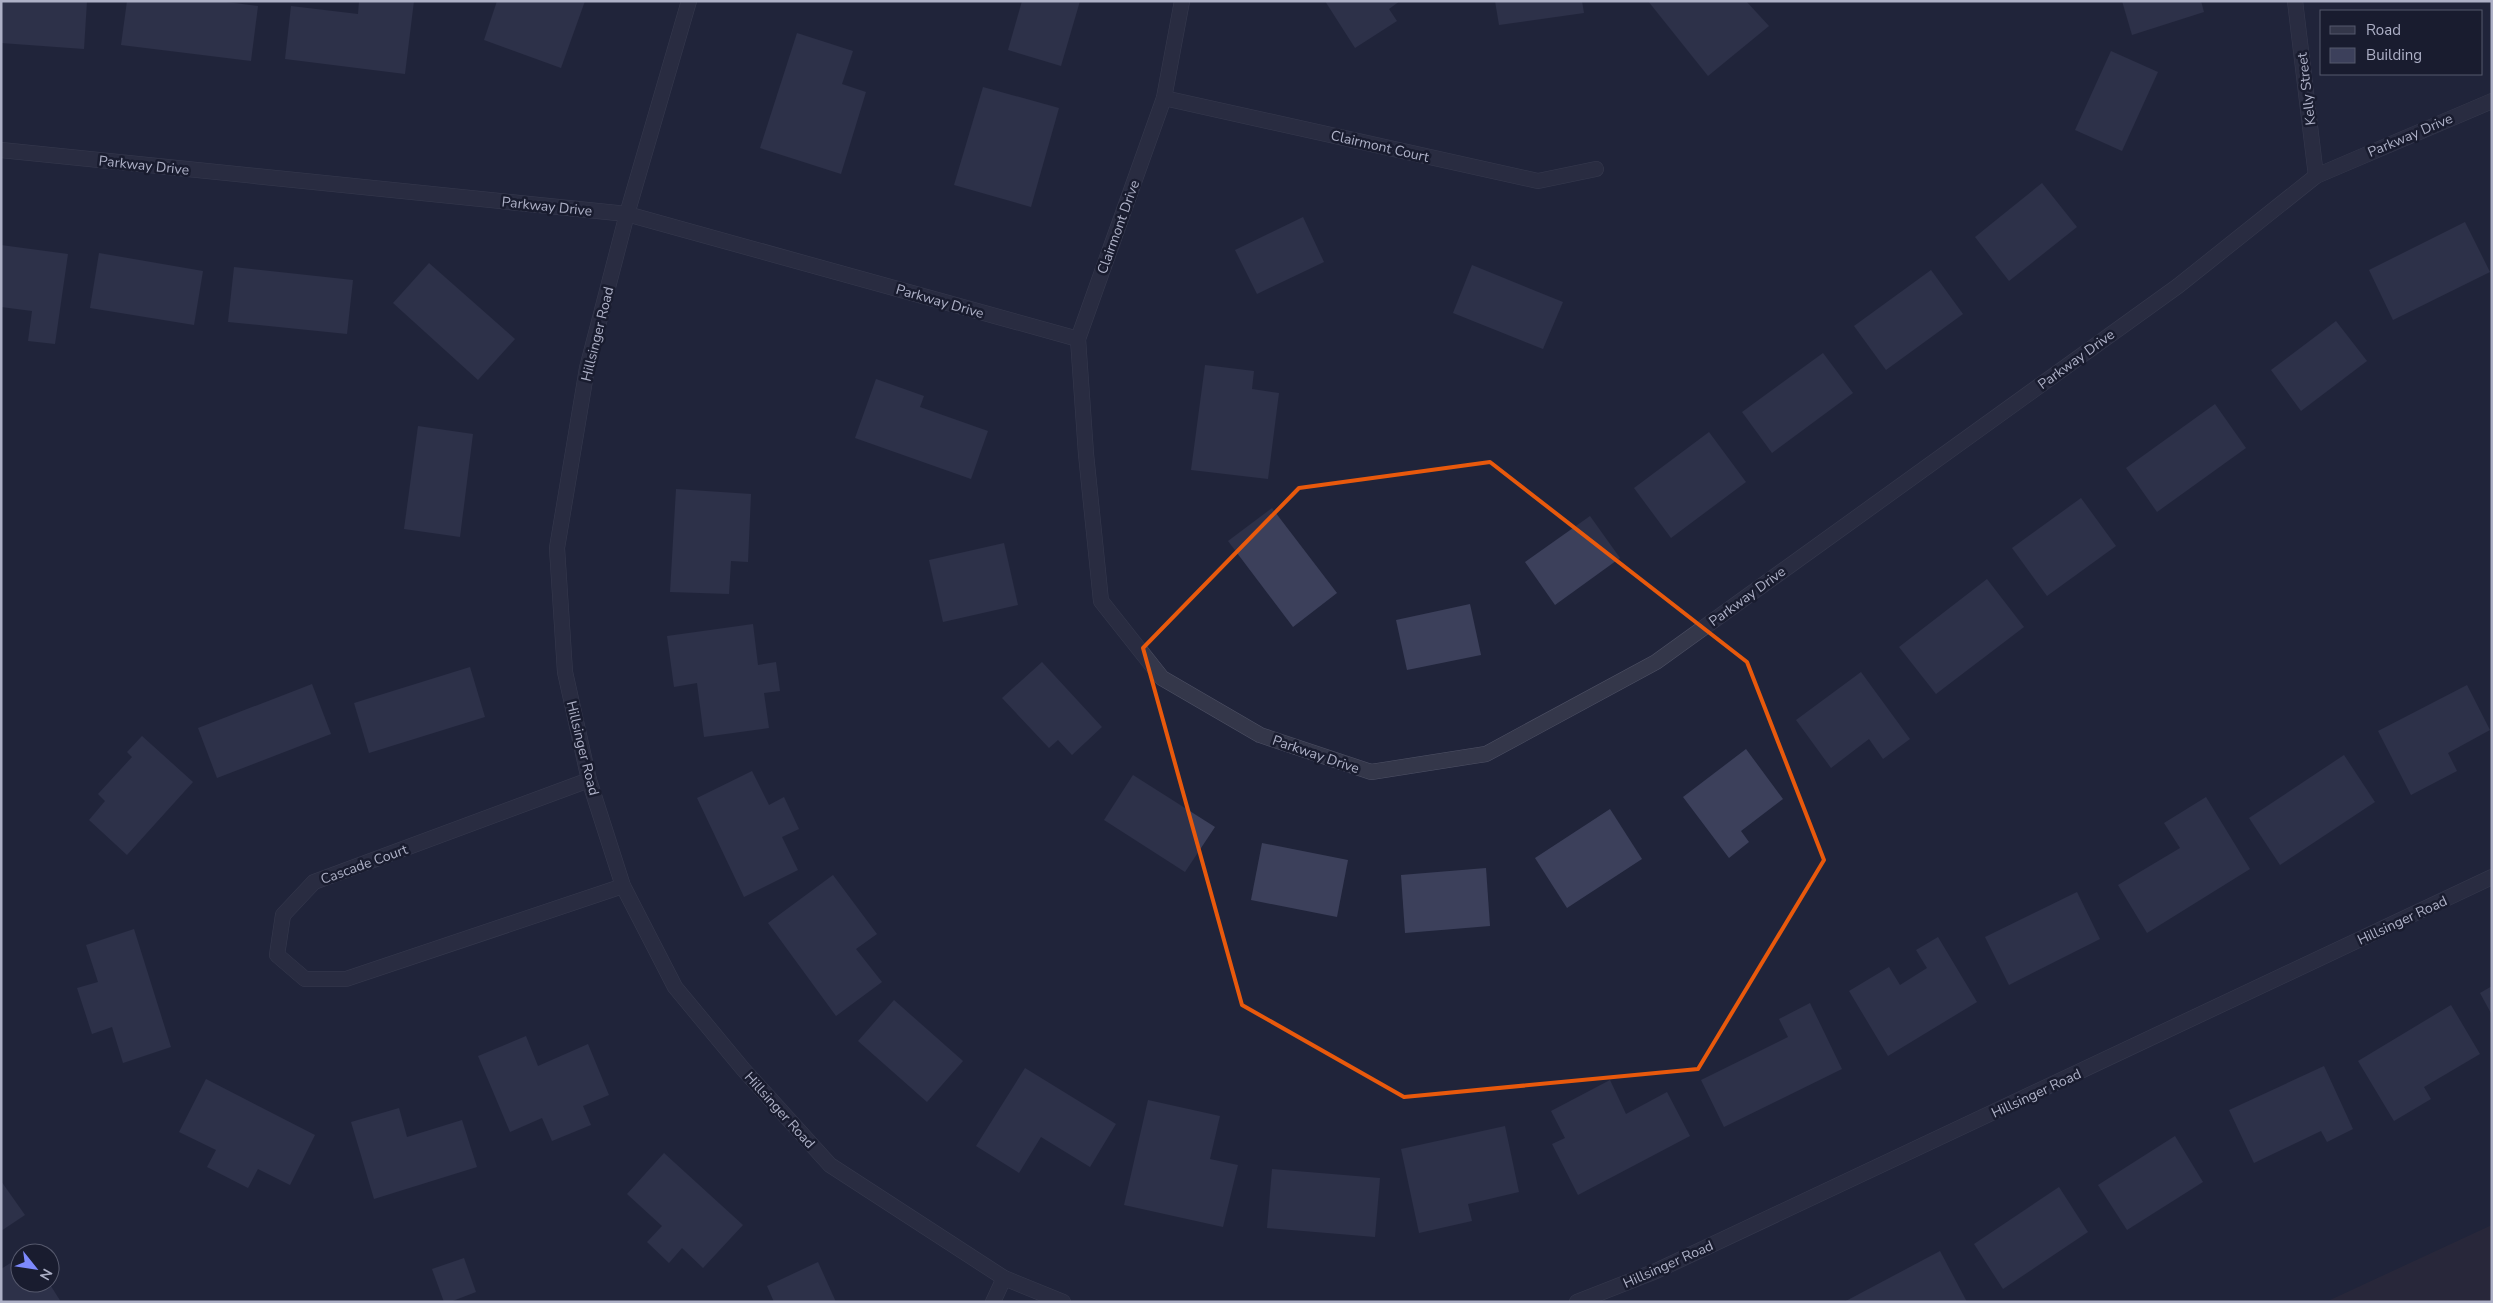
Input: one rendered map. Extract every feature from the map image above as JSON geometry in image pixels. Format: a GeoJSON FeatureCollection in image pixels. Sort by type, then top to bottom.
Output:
{"type":"FeatureCollection","features":[{"type":"Feature","properties":{"kind":"street","name":"Hillsinger Road"},"geometry":{"type":"LineString","coordinates":[[689,1],[627,214],[587,368],[557,548],[565,672],[589,780],[624,886],[675,987],[743,1069],[830,1165],[1004,1278],[1063,1302]]}},
{"type":"Feature","properties":{"kind":"street","name":"Clairmont Drive"},"geometry":{"type":"LineString","coordinates":[[1086,454],[1078,339],[1164,98],[1182,1]]}},
{"type":"Feature","properties":{"kind":"street","name":"Kelly Street"},"geometry":{"type":"LineString","coordinates":[[2295,1],[2316,176]]}},
{"type":"Feature","properties":{"kind":"street","name":"Clairmont Court"},"geometry":{"type":"LineString","coordinates":[[1164,98],[1538,181],[1596,169]]}},
{"type":"Feature","properties":{"kind":"street","name":"Parkway Drive"},"geometry":{"type":"LineString","coordinates":[[1086,454],[1101,601],[1162,678],[1260,735],[1370,772],[1486,754],[1656,662],[2178,286],[2316,176],[2492,101]]}},
{"type":"Feature","properties":{"kind":"street","name":"Parkway Drive"},"geometry":{"type":"LineString","coordinates":[[1,150],[627,214],[1078,339]]}},
{"type":"Feature","properties":{"kind":"street","name":"Cascade Court"},"geometry":{"type":"LineString","coordinates":[[589,780],[314,882],[283,915],[277,955],[305,979],[346,979],[624,886]]}},
{"type":"Feature","properties":{"kind":"street","name":"Hillsinger Road"},"geometry":{"type":"LineString","coordinates":[[1576,1302],[1656,1271],[2492,878]]}},
{"type":"Feature","properties":{"kind":"street"},"geometry":{"type":"LineString","coordinates":[[993,1302],[1004,1278]]}},
{"type":"Feature","properties":{"kind":"highlighted area"},"geometry":{"type":"Polygon","coordinates":[[[1490,462],[1747,662],[1824,860],[1698,1069],[1404,1097],[1242,1005],[1143,648],[1299,488],[1490,462]]]}},
{"type":"Feature","properties":{"kind":"shaded area"},"geometry":{"type":"Polygon","coordinates":[[[2492,1225],[2492,1302],[2326,1302],[2492,1225]]]}},
{"type":"Feature","properties":{"kind":"building"},"geometry":{"type":"Polygon","coordinates":[[[1,1],[87,1],[84,49],[1,43],[1,1]]]}},
{"type":"Feature","properties":{"kind":"building"},"geometry":{"type":"Polygon","coordinates":[[[127,1],[219,1],[258,6],[251,61],[121,45],[127,1]]]}},
{"type":"Feature","properties":{"kind":"building"},"geometry":{"type":"Polygon","coordinates":[[[359,1],[414,1],[405,74],[285,59],[291,6],[358,14],[359,1]]]}},
{"type":"Feature","properties":{"kind":"building"},"geometry":{"type":"Polygon","coordinates":[[[497,1],[585,1],[561,68],[484,40],[497,1]]]}},
{"type":"Feature","properties":{"kind":"building"},"geometry":{"type":"Polygon","coordinates":[[[1022,1],[1080,1],[1061,66],[1008,50],[1022,1]]]}},
{"type":"Feature","properties":{"kind":"building"},"geometry":{"type":"Polygon","coordinates":[[[1325,1],[1400,1],[1389,9],[1397,21],[1355,48],[1325,1]]]}},
{"type":"Feature","properties":{"kind":"building"},"geometry":{"type":"Polygon","coordinates":[[[1495,1],[1582,1],[1584,13],[1499,25],[1495,1]]]}},
{"type":"Feature","properties":{"kind":"building"},"geometry":{"type":"Polygon","coordinates":[[[1648,1],[1746,1],[1769,26],[1708,76],[1648,1]]]}},
{"type":"Feature","properties":{"kind":"building"},"geometry":{"type":"Polygon","coordinates":[[[2122,1],[2201,1],[2204,12],[2132,35],[2122,1]]]}},
{"type":"Feature","properties":{"kind":"building"},"geometry":{"type":"Polygon","coordinates":[[[797,33],[853,51],[842,84],[866,92],[841,174],[760,148],[797,33]]]}},
{"type":"Feature","properties":{"kind":"building"},"geometry":{"type":"Polygon","coordinates":[[[2111,51],[2158,72],[2122,151],[2075,130],[2111,51]]]}},
{"type":"Feature","properties":{"kind":"building"},"geometry":{"type":"Polygon","coordinates":[[[983,87],[1059,108],[1031,207],[954,185],[983,87]]]}},
{"type":"Feature","properties":{"kind":"building"},"geometry":{"type":"Polygon","coordinates":[[[2042,183],[2077,227],[2009,281],[1975,237],[2042,183]]]}},
{"type":"Feature","properties":{"kind":"building"},"geometry":{"type":"Polygon","coordinates":[[[1303,217],[1324,262],[1257,294],[1235,250],[1303,217]]]}},
{"type":"Feature","properties":{"kind":"building"},"geometry":{"type":"Polygon","coordinates":[[[2465,222],[2490,272],[2393,320],[2369,270],[2465,222]]]}},
{"type":"Feature","properties":{"kind":"building"},"geometry":{"type":"Polygon","coordinates":[[[1,245],[68,254],[55,344],[28,341],[32,311],[1,307],[1,245]]]}},
{"type":"Feature","properties":{"kind":"building"},"geometry":{"type":"Polygon","coordinates":[[[99,253],[203,271],[194,325],[90,308],[99,253]]]}},
{"type":"Feature","properties":{"kind":"building"},"geometry":{"type":"Polygon","coordinates":[[[429,263],[515,339],[478,380],[393,303],[429,263]]]}},
{"type":"Feature","properties":{"kind":"building"},"geometry":{"type":"Polygon","coordinates":[[[1472,265],[1563,302],[1543,349],[1453,313],[1472,265]]]}},
{"type":"Feature","properties":{"kind":"building"},"geometry":{"type":"Polygon","coordinates":[[[234,267],[353,280],[347,334],[228,322],[234,267]]]}},
{"type":"Feature","properties":{"kind":"building"},"geometry":{"type":"Polygon","coordinates":[[[1931,270],[1963,314],[1886,370],[1854,326],[1931,270]]]}},
{"type":"Feature","properties":{"kind":"building"},"geometry":{"type":"Polygon","coordinates":[[[2336,321],[2367,361],[2301,411],[2271,370],[2336,321]]]}},
{"type":"Feature","properties":{"kind":"building"},"geometry":{"type":"Polygon","coordinates":[[[1823,353],[1853,393],[1772,453],[1742,412],[1823,353]]]}},
{"type":"Feature","properties":{"kind":"building"},"geometry":{"type":"Polygon","coordinates":[[[1205,365],[1254,371],[1252,389],[1279,393],[1268,479],[1191,470],[1205,365]]]}},
{"type":"Feature","properties":{"kind":"building"},"geometry":{"type":"Polygon","coordinates":[[[876,379],[924,396],[920,407],[988,431],[971,479],[855,438],[876,379]]]}},
{"type":"Feature","properties":{"kind":"building"},"geometry":{"type":"Polygon","coordinates":[[[2215,404],[2246,448],[2157,512],[2126,468],[2215,404]]]}},
{"type":"Feature","properties":{"kind":"building"},"geometry":{"type":"Polygon","coordinates":[[[418,426],[473,434],[460,537],[404,529],[418,426]]]}},
{"type":"Feature","properties":{"kind":"building"},"geometry":{"type":"Polygon","coordinates":[[[1709,432],[1746,482],[1671,538],[1634,488],[1709,432]]]}},
{"type":"Feature","properties":{"kind":"building"},"geometry":{"type":"Polygon","coordinates":[[[676,489],[751,494],[748,562],[731,561],[729,594],[670,592],[676,489]]]}},
{"type":"Feature","properties":{"kind":"building"},"geometry":{"type":"Polygon","coordinates":[[[2081,498],[2116,546],[2047,596],[2012,548],[2081,498]]]}},
{"type":"Feature","properties":{"kind":"building"},"geometry":{"type":"Polygon","coordinates":[[[1272,508],[1337,593],[1293,627],[1228,541],[1272,508]]]}},
{"type":"Feature","properties":{"kind":"building"},"geometry":{"type":"Polygon","coordinates":[[[1590,516],[1620,558],[1555,605],[1525,562],[1590,516]]]}},
{"type":"Feature","properties":{"kind":"building"},"geometry":{"type":"Polygon","coordinates":[[[1004,543],[1018,605],[943,622],[929,560],[1004,543]]]}},
{"type":"Feature","properties":{"kind":"building"},"geometry":{"type":"Polygon","coordinates":[[[1987,579],[2024,627],[1936,694],[1899,647],[1987,579]]]}},
{"type":"Feature","properties":{"kind":"building"},"geometry":{"type":"Polygon","coordinates":[[[1470,604],[1481,655],[1407,670],[1396,620],[1470,604]]]}},
{"type":"Feature","properties":{"kind":"building"},"geometry":{"type":"Polygon","coordinates":[[[753,624],[758,665],[776,662],[780,691],[764,693],[769,728],[704,737],[697,683],[674,687],[667,636],[753,624]]]}},
{"type":"Feature","properties":{"kind":"building"},"geometry":{"type":"Polygon","coordinates":[[[1042,662],[1102,727],[1072,755],[1058,740],[1049,748],[1002,698],[1042,662]]]}},
{"type":"Feature","properties":{"kind":"building"},"geometry":{"type":"Polygon","coordinates":[[[470,667],[485,717],[369,753],[354,703],[470,667]]]}},
{"type":"Feature","properties":{"kind":"building"},"geometry":{"type":"Polygon","coordinates":[[[1861,672],[1910,739],[1883,759],[1869,739],[1831,768],[1796,720],[1861,672]]]}},
{"type":"Feature","properties":{"kind":"building"},"geometry":{"type":"Polygon","coordinates":[[[312,684],[331,734],[217,778],[198,728],[312,684]]]}},
{"type":"Feature","properties":{"kind":"building"},"geometry":{"type":"Polygon","coordinates":[[[2467,685],[2490,730],[2448,753],[2457,771],[2411,795],[2378,731],[2467,685]]]}},
{"type":"Feature","properties":{"kind":"building"},"geometry":{"type":"Polygon","coordinates":[[[142,736],[193,782],[127,855],[89,820],[105,801],[98,794],[132,757],[127,752],[142,736]]]}},
{"type":"Feature","properties":{"kind":"building"},"geometry":{"type":"Polygon","coordinates":[[[1746,749],[1783,799],[1741,831],[1749,842],[1729,858],[1683,797],[1746,749]]]}},
{"type":"Feature","properties":{"kind":"building"},"geometry":{"type":"Polygon","coordinates":[[[2344,755],[2375,802],[2280,865],[2249,818],[2344,755]]]}},
{"type":"Feature","properties":{"kind":"building"},"geometry":{"type":"Polygon","coordinates":[[[752,771],[769,805],[784,797],[799,829],[782,837],[798,870],[744,897],[697,798],[752,771]]]}},
{"type":"Feature","properties":{"kind":"building"},"geometry":{"type":"Polygon","coordinates":[[[1133,775],[1215,827],[1185,872],[1104,820],[1133,775]]]}},
{"type":"Feature","properties":{"kind":"building"},"geometry":{"type":"Polygon","coordinates":[[[2206,797],[2250,869],[2147,933],[2118,885],[2180,848],[2164,823],[2206,797]]]}},
{"type":"Feature","properties":{"kind":"building"},"geometry":{"type":"Polygon","coordinates":[[[1610,809],[1642,859],[1567,908],[1535,858],[1610,809]]]}},
{"type":"Feature","properties":{"kind":"building"},"geometry":{"type":"Polygon","coordinates":[[[1262,843],[1348,860],[1337,917],[1251,900],[1262,843]]]}},
{"type":"Feature","properties":{"kind":"building"},"geometry":{"type":"Polygon","coordinates":[[[1486,868],[1490,926],[1405,933],[1401,875],[1486,868]]]}},
{"type":"Feature","properties":{"kind":"building"},"geometry":{"type":"Polygon","coordinates":[[[833,875],[877,934],[856,949],[882,982],[836,1016],[768,923],[833,875]]]}},
{"type":"Feature","properties":{"kind":"building"},"geometry":{"type":"Polygon","coordinates":[[[2077,892],[2100,939],[2009,985],[1985,937],[2077,892]]]}},
{"type":"Feature","properties":{"kind":"building"},"geometry":{"type":"Polygon","coordinates":[[[134,929],[171,1047],[123,1063],[112,1027],[92,1034],[77,988],[98,982],[86,945],[134,929]]]}},
{"type":"Feature","properties":{"kind":"building"},"geometry":{"type":"Polygon","coordinates":[[[1938,937],[1977,1002],[1888,1056],[1849,991],[1889,967],[1900,985],[1927,968],[1916,950],[1938,937]]]}},
{"type":"Feature","properties":{"kind":"building"},"geometry":{"type":"Polygon","coordinates":[[[2492,986],[2492,1015],[2480,993],[2492,986]]]}},
{"type":"Feature","properties":{"kind":"building"},"geometry":{"type":"Polygon","coordinates":[[[894,1000],[963,1061],[927,1102],[858,1041],[894,1000]]]}},
{"type":"Feature","properties":{"kind":"building"},"geometry":{"type":"Polygon","coordinates":[[[1810,1003],[1842,1069],[1724,1127],[1701,1080],[1788,1037],[1779,1019],[1810,1003]]]}},
{"type":"Feature","properties":{"kind":"building"},"geometry":{"type":"Polygon","coordinates":[[[2451,1005],[2480,1054],[2424,1087],[2431,1099],[2394,1121],[2358,1061],[2451,1005]]]}},
{"type":"Feature","properties":{"kind":"building"},"geometry":{"type":"Polygon","coordinates":[[[526,1036],[538,1066],[588,1044],[609,1095],[583,1106],[591,1125],[552,1141],[542,1118],[510,1132],[478,1056],[526,1036]]]}},
{"type":"Feature","properties":{"kind":"building"},"geometry":{"type":"Polygon","coordinates":[[[2324,1066],[2353,1129],[2327,1142],[2321,1131],[2254,1163],[2229,1110],[2324,1066]]]}},
{"type":"Feature","properties":{"kind":"building"},"geometry":{"type":"Polygon","coordinates":[[[1025,1068],[1116,1124],[1090,1167],[1041,1137],[1019,1173],[976,1146],[1025,1068]]]}},
{"type":"Feature","properties":{"kind":"building"},"geometry":{"type":"Polygon","coordinates":[[[206,1079],[315,1135],[290,1185],[258,1169],[248,1188],[207,1167],[216,1150],[179,1132],[206,1079]]]}},
{"type":"Feature","properties":{"kind":"building"},"geometry":{"type":"Polygon","coordinates":[[[1610,1080],[1626,1114],[1667,1092],[1690,1136],[1578,1195],[1552,1144],[1565,1138],[1551,1111],[1610,1080]]]}},
{"type":"Feature","properties":{"kind":"building"},"geometry":{"type":"Polygon","coordinates":[[[1148,1100],[1220,1116],[1210,1159],[1238,1165],[1223,1227],[1124,1205],[1148,1100]]]}},
{"type":"Feature","properties":{"kind":"building"},"geometry":{"type":"Polygon","coordinates":[[[399,1108],[407,1137],[462,1120],[477,1167],[374,1199],[351,1122],[399,1108]]]}},
{"type":"Feature","properties":{"kind":"building"},"geometry":{"type":"Polygon","coordinates":[[[1505,1126],[1519,1192],[1468,1204],[1472,1221],[1419,1233],[1401,1149],[1505,1126]]]}},
{"type":"Feature","properties":{"kind":"building"},"geometry":{"type":"Polygon","coordinates":[[[2175,1136],[2203,1182],[2127,1230],[2098,1185],[2175,1136]]]}},
{"type":"Feature","properties":{"kind":"building"},"geometry":{"type":"Polygon","coordinates":[[[664,1153],[743,1225],[703,1268],[682,1248],[669,1263],[647,1242],[662,1226],[627,1194],[664,1153]]]}},
{"type":"Feature","properties":{"kind":"building"},"geometry":{"type":"Polygon","coordinates":[[[1272,1169],[1380,1178],[1375,1237],[1267,1228],[1272,1169]]]}},
{"type":"Feature","properties":{"kind":"building"},"geometry":{"type":"Polygon","coordinates":[[[1,1181],[25,1215],[1,1231],[1,1181]]]}},
{"type":"Feature","properties":{"kind":"building"},"geometry":{"type":"Polygon","coordinates":[[[2059,1187],[2088,1232],[2003,1289],[1974,1244],[2059,1187]]]}},
{"type":"Feature","properties":{"kind":"building"},"geometry":{"type":"Polygon","coordinates":[[[1940,1251],[1967,1302],[1844,1302],[1940,1251]]]}},
{"type":"Feature","properties":{"kind":"building"},"geometry":{"type":"Polygon","coordinates":[[[464,1258],[476,1292],[450,1302],[444,1302],[432,1269],[464,1258]]]}},
{"type":"Feature","properties":{"kind":"building"},"geometry":{"type":"Polygon","coordinates":[[[818,1262],[836,1302],[774,1302],[767,1286],[818,1262]]]}},
{"type":"Feature","properties":{"kind":"building"},"geometry":{"type":"Polygon","coordinates":[[[10,1263],[10,1293],[55,1293],[61,1302],[1,1302],[1,1269],[10,1263]]]}}]}
